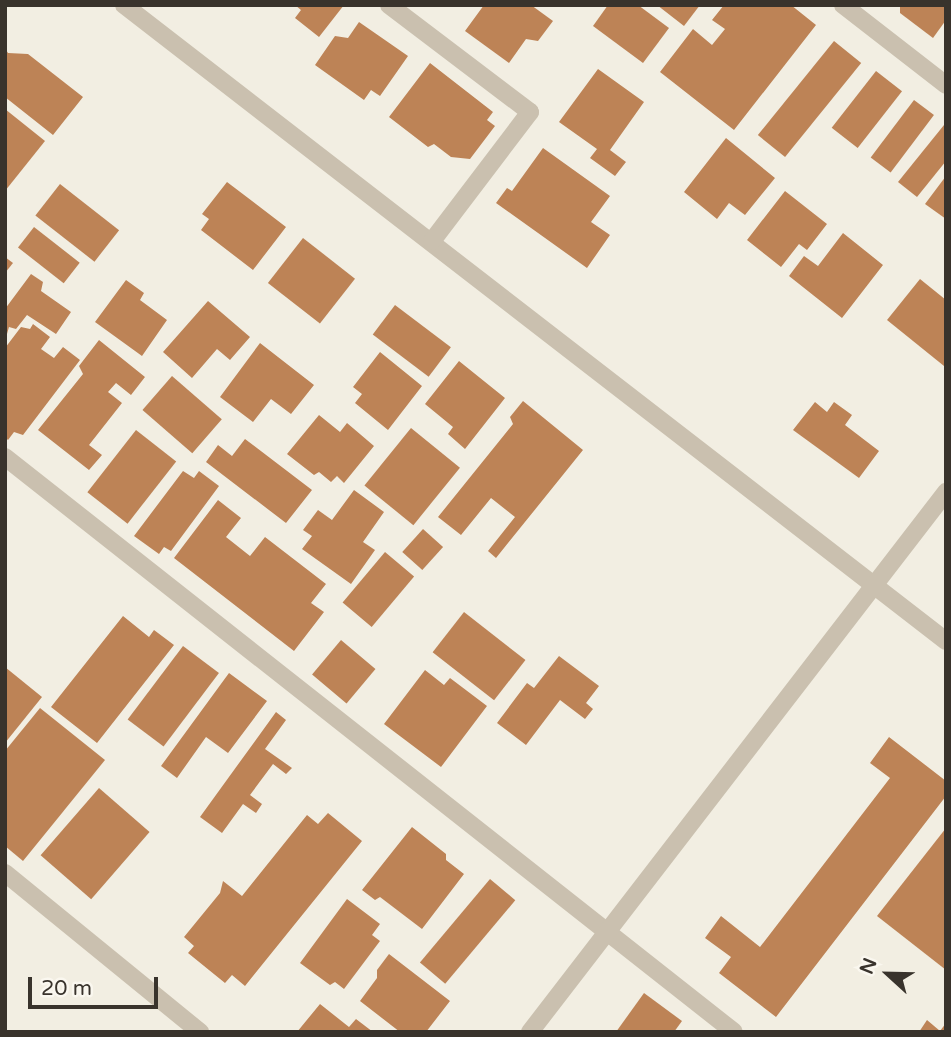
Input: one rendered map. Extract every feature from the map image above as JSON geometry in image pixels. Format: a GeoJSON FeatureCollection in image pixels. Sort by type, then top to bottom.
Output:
{"type":"FeatureCollection","features":[{"type":"Feature","properties":{"kind":"street"},"geometry":{"type":"LineString","coordinates":[[124,5],[946,641]]}},
{"type":"Feature","properties":{"kind":"street"},"geometry":{"type":"LineString","coordinates":[[389,5],[530,112],[432,241]]}},
{"type":"Feature","properties":{"kind":"street"},"geometry":{"type":"LineString","coordinates":[[851,8],[946,85]]}},
{"type":"Feature","properties":{"kind":"street"},"geometry":{"type":"LineString","coordinates":[[5,457],[734,1032]]}},
{"type":"Feature","properties":{"kind":"street"},"geometry":{"type":"LineString","coordinates":[[530,1032],[946,492]]}},
{"type":"Feature","properties":{"kind":"street"},"geometry":{"type":"LineString","coordinates":[[5,873],[201,1032]]}},
{"type":"Feature","properties":{"kind":"building"},"geometry":{"type":"Polygon","coordinates":[[[295,5],[344,5],[319,37],[295,18],[301,10],[295,5]]]}},
{"type":"Feature","properties":{"kind":"building"},"geometry":{"type":"Polygon","coordinates":[[[484,5],[531,5],[553,21],[538,41],[526,39],[509,63],[465,31],[484,5]]]}},
{"type":"Feature","properties":{"kind":"building"},"geometry":{"type":"Polygon","coordinates":[[[608,5],[638,5],[669,28],[643,63],[593,26],[608,5]]]}},
{"type":"Feature","properties":{"kind":"building"},"geometry":{"type":"Polygon","coordinates":[[[657,5],[700,5],[684,26],[657,5]]]}},
{"type":"Feature","properties":{"kind":"building"},"geometry":{"type":"Polygon","coordinates":[[[724,5],[791,5],[816,25],[734,130],[660,72],[693,29],[712,45],[725,29],[712,20],[724,5]]]}},
{"type":"Feature","properties":{"kind":"building"},"geometry":{"type":"Polygon","coordinates":[[[900,5],[946,5],[946,20],[933,38],[900,13],[900,5]]]}},
{"type":"Feature","properties":{"kind":"building"},"geometry":{"type":"Polygon","coordinates":[[[359,22],[408,56],[380,96],[371,90],[364,100],[315,65],[335,36],[348,38],[359,22]]]}},
{"type":"Feature","properties":{"kind":"building"},"geometry":{"type":"Polygon","coordinates":[[[834,41],[861,63],[785,157],[758,135],[834,41]]]}},
{"type":"Feature","properties":{"kind":"building"},"geometry":{"type":"Polygon","coordinates":[[[5,48],[8,53],[28,54],[83,97],[53,135],[5,97],[5,48]]]}},
{"type":"Feature","properties":{"kind":"building"},"geometry":{"type":"Polygon","coordinates":[[[430,63],[493,112],[487,120],[495,126],[470,159],[451,157],[434,144],[428,147],[389,117],[430,63]]]}},
{"type":"Feature","properties":{"kind":"building"},"geometry":{"type":"Polygon","coordinates":[[[598,69],[644,102],[610,150],[626,162],[615,176],[590,158],[597,149],[559,122],[598,69]]]}},
{"type":"Feature","properties":{"kind":"building"},"geometry":{"type":"Polygon","coordinates":[[[876,71],[902,91],[858,148],[832,128],[876,71]]]}},
{"type":"Feature","properties":{"kind":"building"},"geometry":{"type":"Polygon","coordinates":[[[914,100],[934,115],[891,173],[871,158],[914,100]]]}},
{"type":"Feature","properties":{"kind":"building"},"geometry":{"type":"Polygon","coordinates":[[[5,109],[45,141],[5,191],[5,109]]]}},
{"type":"Feature","properties":{"kind":"building"},"geometry":{"type":"Polygon","coordinates":[[[944,125],[946,161],[917,197],[898,182],[944,125]]]}},
{"type":"Feature","properties":{"kind":"building"},"geometry":{"type":"Polygon","coordinates":[[[726,138],[775,178],[745,215],[729,203],[717,219],[684,192],[726,138]]]}},
{"type":"Feature","properties":{"kind":"building"},"geometry":{"type":"Polygon","coordinates":[[[543,148],[610,196],[591,222],[610,235],[587,268],[496,203],[507,188],[512,191],[543,148]]]}},
{"type":"Feature","properties":{"kind":"building"},"geometry":{"type":"Polygon","coordinates":[[[946,176],[946,219],[925,204],[946,176]]]}},
{"type":"Feature","properties":{"kind":"building"},"geometry":{"type":"Polygon","coordinates":[[[227,182],[286,227],[253,270],[201,230],[209,219],[202,214],[227,182]]]}},
{"type":"Feature","properties":{"kind":"building"},"geometry":{"type":"Polygon","coordinates":[[[60,184],[119,230],[94,262],[35,216],[60,184]]]}},
{"type":"Feature","properties":{"kind":"building"},"geometry":{"type":"Polygon","coordinates":[[[785,191],[827,224],[807,250],[799,244],[781,267],[747,240],[785,191]]]}},
{"type":"Feature","properties":{"kind":"building"},"geometry":{"type":"Polygon","coordinates":[[[34,227],[80,263],[64,283],[18,247],[34,227]]]}},
{"type":"Feature","properties":{"kind":"building"},"geometry":{"type":"Polygon","coordinates":[[[843,233],[883,265],[842,318],[789,276],[804,256],[818,266],[843,233]]]}},
{"type":"Feature","properties":{"kind":"building"},"geometry":{"type":"Polygon","coordinates":[[[303,238],[355,279],[320,324],[268,283],[303,238]]]}},
{"type":"Feature","properties":{"kind":"building"},"geometry":{"type":"Polygon","coordinates":[[[5,257],[13,263],[5,273],[5,257]]]}},
{"type":"Feature","properties":{"kind":"building"},"geometry":{"type":"Polygon","coordinates":[[[31,274],[43,282],[41,291],[71,312],[56,334],[27,315],[16,329],[9,327],[7,334],[5,333],[5,309],[31,274]]]}},
{"type":"Feature","properties":{"kind":"building"},"geometry":{"type":"Polygon","coordinates":[[[920,279],[946,300],[944,366],[887,320],[920,279]]]}},
{"type":"Feature","properties":{"kind":"building"},"geometry":{"type":"Polygon","coordinates":[[[126,280],[144,293],[140,300],[167,320],[142,356],[95,322],[126,280]]]}},
{"type":"Feature","properties":{"kind":"building"},"geometry":{"type":"Polygon","coordinates":[[[208,301],[250,337],[230,360],[217,349],[192,378],[163,352],[208,301]]]}},
{"type":"Feature","properties":{"kind":"building"},"geometry":{"type":"Polygon","coordinates":[[[395,305],[451,347],[429,377],[373,335],[395,305]]]}},
{"type":"Feature","properties":{"kind":"building"},"geometry":{"type":"Polygon","coordinates":[[[33,324],[50,337],[41,349],[54,358],[63,347],[80,360],[23,435],[14,432],[8,440],[5,437],[5,348],[21,327],[30,329],[33,324]]]}},
{"type":"Feature","properties":{"kind":"building"},"geometry":{"type":"Polygon","coordinates":[[[99,340],[145,377],[131,395],[116,383],[108,392],[122,403],[89,445],[102,455],[89,470],[38,430],[83,374],[79,366],[99,340]]]}},
{"type":"Feature","properties":{"kind":"building"},"geometry":{"type":"Polygon","coordinates":[[[260,343],[314,385],[291,414],[271,399],[253,422],[220,397],[260,343]]]}},
{"type":"Feature","properties":{"kind":"building"},"geometry":{"type":"Polygon","coordinates":[[[380,352],[422,386],[388,430],[355,403],[362,394],[353,387],[380,352]]]}},
{"type":"Feature","properties":{"kind":"building"},"geometry":{"type":"Polygon","coordinates":[[[459,361],[505,398],[465,449],[448,434],[453,427],[425,404],[459,361]]]}},
{"type":"Feature","properties":{"kind":"building"},"geometry":{"type":"Polygon","coordinates":[[[172,376],[222,419],[192,453],[142,410],[172,376]]]}},
{"type":"Feature","properties":{"kind":"building"},"geometry":{"type":"Polygon","coordinates":[[[523,401],[583,450],[496,558],[488,551],[515,517],[491,498],[461,535],[438,517],[513,424],[510,417],[523,401]]]}},
{"type":"Feature","properties":{"kind":"building"},"geometry":{"type":"Polygon","coordinates":[[[815,402],[827,412],[834,402],[852,415],[845,425],[879,451],[859,478],[793,430],[815,402]]]}},
{"type":"Feature","properties":{"kind":"building"},"geometry":{"type":"Polygon","coordinates":[[[319,415],[340,432],[347,423],[374,446],[344,483],[337,476],[331,482],[319,472],[314,475],[287,454],[319,415]]]}},
{"type":"Feature","properties":{"kind":"building"},"geometry":{"type":"Polygon","coordinates":[[[411,428],[460,468],[413,525],[364,486],[411,428]]]}},
{"type":"Feature","properties":{"kind":"building"},"geometry":{"type":"Polygon","coordinates":[[[136,430],[176,461],[128,524],[87,492],[136,430]]]}},
{"type":"Feature","properties":{"kind":"building"},"geometry":{"type":"Polygon","coordinates":[[[245,439],[312,490],[286,523],[206,462],[218,445],[232,456],[245,439]]]}},
{"type":"Feature","properties":{"kind":"building"},"geometry":{"type":"Polygon","coordinates":[[[183,471],[194,478],[199,471],[219,486],[171,551],[164,547],[159,554],[134,536],[183,471]]]}},
{"type":"Feature","properties":{"kind":"building"},"geometry":{"type":"Polygon","coordinates":[[[354,490],[384,512],[363,542],[375,550],[351,584],[302,549],[312,536],[303,530],[318,510],[332,520],[354,490]]]}},
{"type":"Feature","properties":{"kind":"building"},"geometry":{"type":"Polygon","coordinates":[[[218,500],[241,518],[226,537],[250,556],[265,537],[326,584],[311,603],[324,612],[294,651],[174,558],[218,500]]]}},
{"type":"Feature","properties":{"kind":"building"},"geometry":{"type":"Polygon","coordinates":[[[423,529],[443,547],[422,570],[402,552],[423,529]]]}},
{"type":"Feature","properties":{"kind":"building"},"geometry":{"type":"Polygon","coordinates":[[[385,552],[414,576],[372,627],[343,603],[385,552]]]}},
{"type":"Feature","properties":{"kind":"building"},"geometry":{"type":"Polygon","coordinates":[[[464,612],[525,660],[494,700],[433,652],[464,612]]]}},
{"type":"Feature","properties":{"kind":"building"},"geometry":{"type":"Polygon","coordinates":[[[123,616],[149,637],[154,630],[174,645],[97,743],[51,707],[123,616]]]}},
{"type":"Feature","properties":{"kind":"building"},"geometry":{"type":"Polygon","coordinates":[[[341,640],[375,669],[347,703],[312,674],[341,640]]]}},
{"type":"Feature","properties":{"kind":"building"},"geometry":{"type":"Polygon","coordinates":[[[183,646],[219,673],[164,747],[128,719],[183,646]]]}},
{"type":"Feature","properties":{"kind":"building"},"geometry":{"type":"Polygon","coordinates":[[[559,656],[599,686],[586,703],[593,709],[585,719],[560,700],[526,745],[497,723],[527,683],[534,688],[559,656]]]}},
{"type":"Feature","properties":{"kind":"building"},"geometry":{"type":"Polygon","coordinates":[[[5,667],[42,697],[5,743],[5,667]]]}},
{"type":"Feature","properties":{"kind":"building"},"geometry":{"type":"Polygon","coordinates":[[[425,670],[444,685],[450,678],[487,706],[441,767],[384,724],[425,670]]]}},
{"type":"Feature","properties":{"kind":"building"},"geometry":{"type":"Polygon","coordinates":[[[229,673],[267,701],[228,753],[206,737],[177,778],[161,766],[229,673]]]}},
{"type":"Feature","properties":{"kind":"building"},"geometry":{"type":"Polygon","coordinates":[[[40,708],[105,760],[23,861],[5,846],[5,751],[40,708]]]}},
{"type":"Feature","properties":{"kind":"building"},"geometry":{"type":"Polygon","coordinates":[[[276,712],[286,720],[265,749],[292,768],[286,774],[273,764],[250,795],[262,804],[256,813],[243,804],[222,833],[200,817],[276,712]]]}},
{"type":"Feature","properties":{"kind":"building"},"geometry":{"type":"Polygon","coordinates":[[[889,737],[946,781],[946,796],[776,1017],[719,973],[731,957],[705,938],[721,916],[760,947],[890,778],[870,763],[889,737]]]}},
{"type":"Feature","properties":{"kind":"building"},"geometry":{"type":"Polygon","coordinates":[[[99,788],[150,832],[91,899],[41,855],[99,788]]]}},
{"type":"Feature","properties":{"kind":"building"},"geometry":{"type":"Polygon","coordinates":[[[328,813],[362,841],[245,986],[232,975],[225,983],[188,953],[194,946],[184,937],[220,893],[223,881],[242,896],[307,815],[318,824],[328,813]]]}},
{"type":"Feature","properties":{"kind":"building"},"geometry":{"type":"Polygon","coordinates":[[[412,827],[446,854],[446,860],[464,874],[422,929],[380,897],[375,900],[362,890],[412,827]]]}},
{"type":"Feature","properties":{"kind":"building"},"geometry":{"type":"Polygon","coordinates":[[[946,828],[946,970],[877,916],[946,828]]]}},
{"type":"Feature","properties":{"kind":"building"},"geometry":{"type":"Polygon","coordinates":[[[490,879],[515,900],[445,984],[420,962],[490,879]]]}},
{"type":"Feature","properties":{"kind":"building"},"geometry":{"type":"Polygon","coordinates":[[[347,899],[380,924],[372,935],[380,941],[344,989],[335,982],[330,985],[300,963],[347,899]]]}},
{"type":"Feature","properties":{"kind":"building"},"geometry":{"type":"Polygon","coordinates":[[[389,954],[450,1001],[426,1032],[400,1032],[360,1001],[377,978],[377,970],[389,954]]]}},
{"type":"Feature","properties":{"kind":"building"},"geometry":{"type":"Polygon","coordinates":[[[644,993],[682,1021],[674,1032],[616,1032],[644,993]]]}},
{"type":"Feature","properties":{"kind":"building"},"geometry":{"type":"Polygon","coordinates":[[[320,1004],[349,1027],[356,1019],[373,1032],[297,1032],[320,1004]]]}},
{"type":"Feature","properties":{"kind":"building"},"geometry":{"type":"Polygon","coordinates":[[[927,1020],[940,1031],[946,1023],[946,1032],[919,1032],[927,1020]]]}}]}
